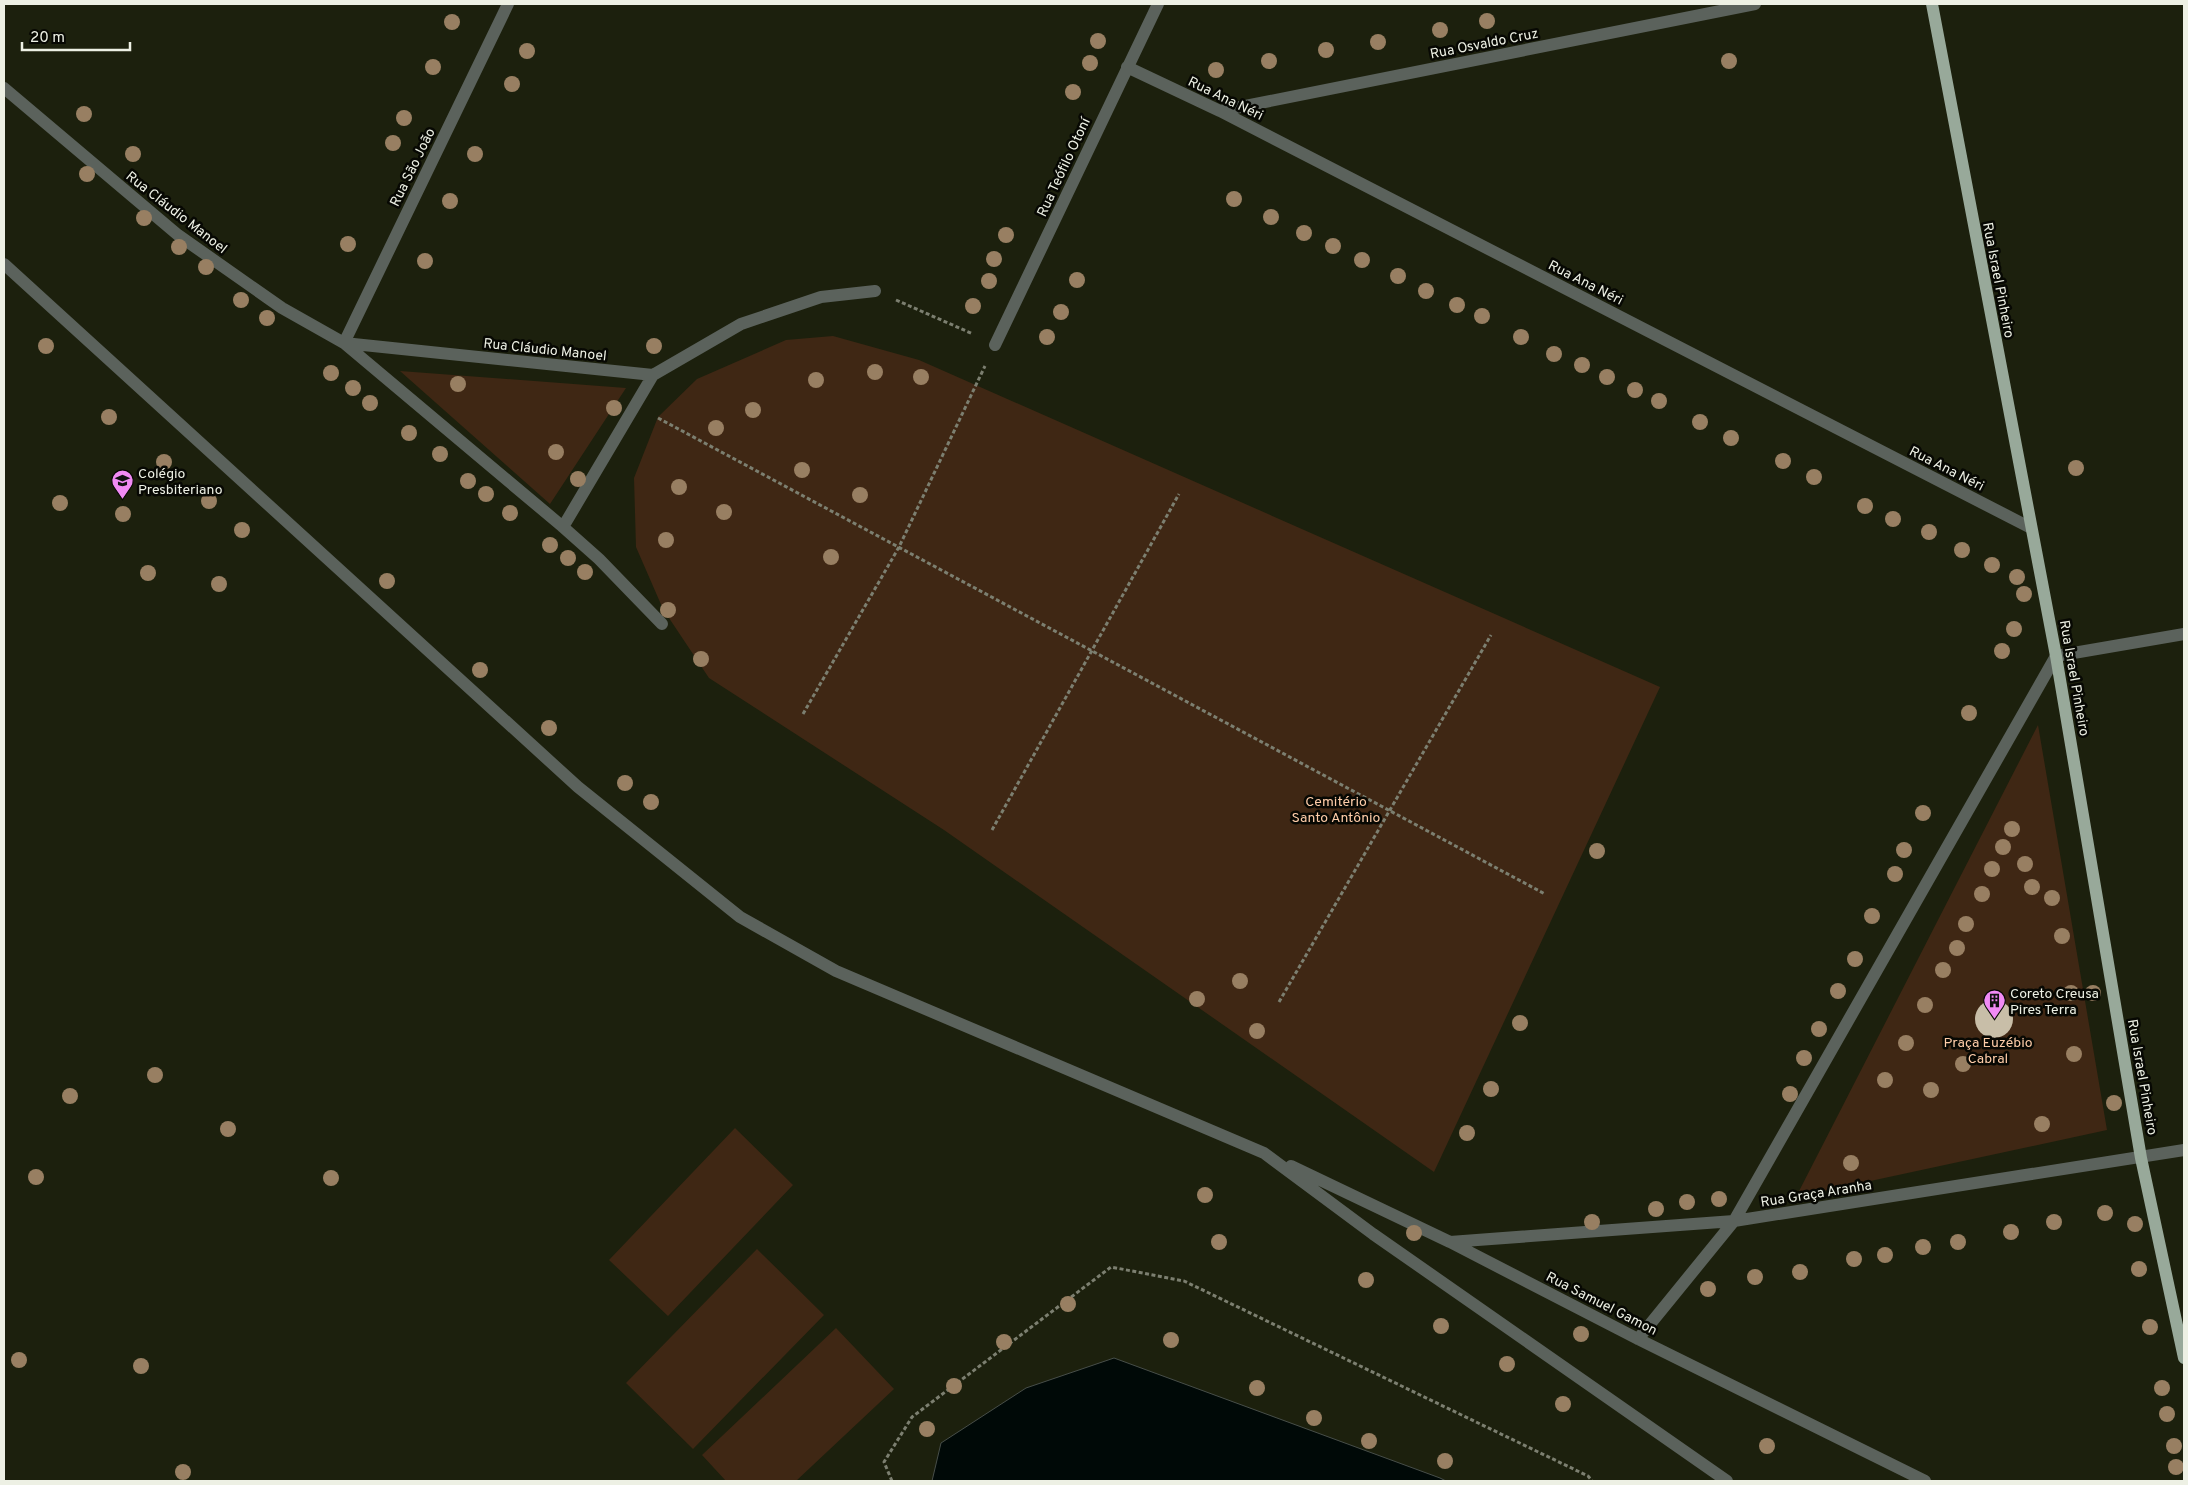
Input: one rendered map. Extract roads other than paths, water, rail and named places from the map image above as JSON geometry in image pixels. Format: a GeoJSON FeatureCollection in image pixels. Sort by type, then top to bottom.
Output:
{"type":"FeatureCollection","features":[{"type":"Feature","properties":{"kind":"main road","name":"Rua Israel Pinheiro"},"geometry":{"type":"LineString","coordinates":[[1932,4],[2056,656],[2142,1158],[2184,1358]]}},
{"type":"Feature","properties":{"kind":"street","name":"Rua São João"},"geometry":{"type":"LineString","coordinates":[[344,343],[508,4]]}},
{"type":"Feature","properties":{"kind":"street","name":"Rua Teófilo Otoní"},"geometry":{"type":"LineString","coordinates":[[995,344],[1158,4]]}},
{"type":"Feature","properties":{"kind":"street","name":"Rua Osvaldo Cruz"},"geometry":{"type":"LineString","coordinates":[[1220,111],[1755,4]]}},
{"type":"Feature","properties":{"kind":"street","name":"Rua Ana Néri"},"geometry":{"type":"LineString","coordinates":[[1127,67],[1220,111],[2031,528]]}},
{"type":"Feature","properties":{"kind":"street","name":"Rua Cláudio Manoel"},"geometry":{"type":"LineString","coordinates":[[4,88],[178,235],[282,308],[344,343],[562,526],[599,559],[662,624]]}},
{"type":"Feature","properties":{"kind":"street"},"geometry":{"type":"LineString","coordinates":[[4,264],[578,787],[740,917],[836,971],[1264,1153],[1373,1234],[1727,1481]]}},
{"type":"Feature","properties":{"kind":"street"},"geometry":{"type":"LineString","coordinates":[[562,526],[653,375],[741,324],[822,297],[875,291]]}},
{"type":"Feature","properties":{"kind":"street","name":"Rua Cláudio Manoel"},"geometry":{"type":"LineString","coordinates":[[344,343],[653,375]]}},
{"type":"Feature","properties":{"kind":"street"},"geometry":{"type":"LineString","coordinates":[[1638,1339],[1734,1221],[2056,656],[2184,634]]}},
{"type":"Feature","properties":{"kind":"street","name":"Rua Graça Aranha"},"geometry":{"type":"LineString","coordinates":[[1450,1242],[1734,1221],[2184,1150]]}},
{"type":"Feature","properties":{"kind":"street","name":"Rua Samuel Gamon"},"geometry":{"type":"LineString","coordinates":[[1264,1153],[1450,1242],[1638,1339],[1926,1481]]}},
{"type":"Feature","properties":{"kind":"place","name":"Colégio Presbiteriano"},"geometry":{"type":"Point","coordinates":[122,500]}},
{"type":"Feature","properties":{"kind":"place","name":"Coreto Creusa Pires Terra"},"geometry":{"type":"Point","coordinates":[1994,1020]}},
{"type":"Feature","properties":{"kind":"park label","name":"Cemitério Santo Antônio"},"geometry":{"type":"Point","coordinates":[1336,810]}},
{"type":"Feature","properties":{"kind":"park label","name":"Praça Euzébio Cabral"},"geometry":{"type":"Point","coordinates":[1988,1050]}}]}
